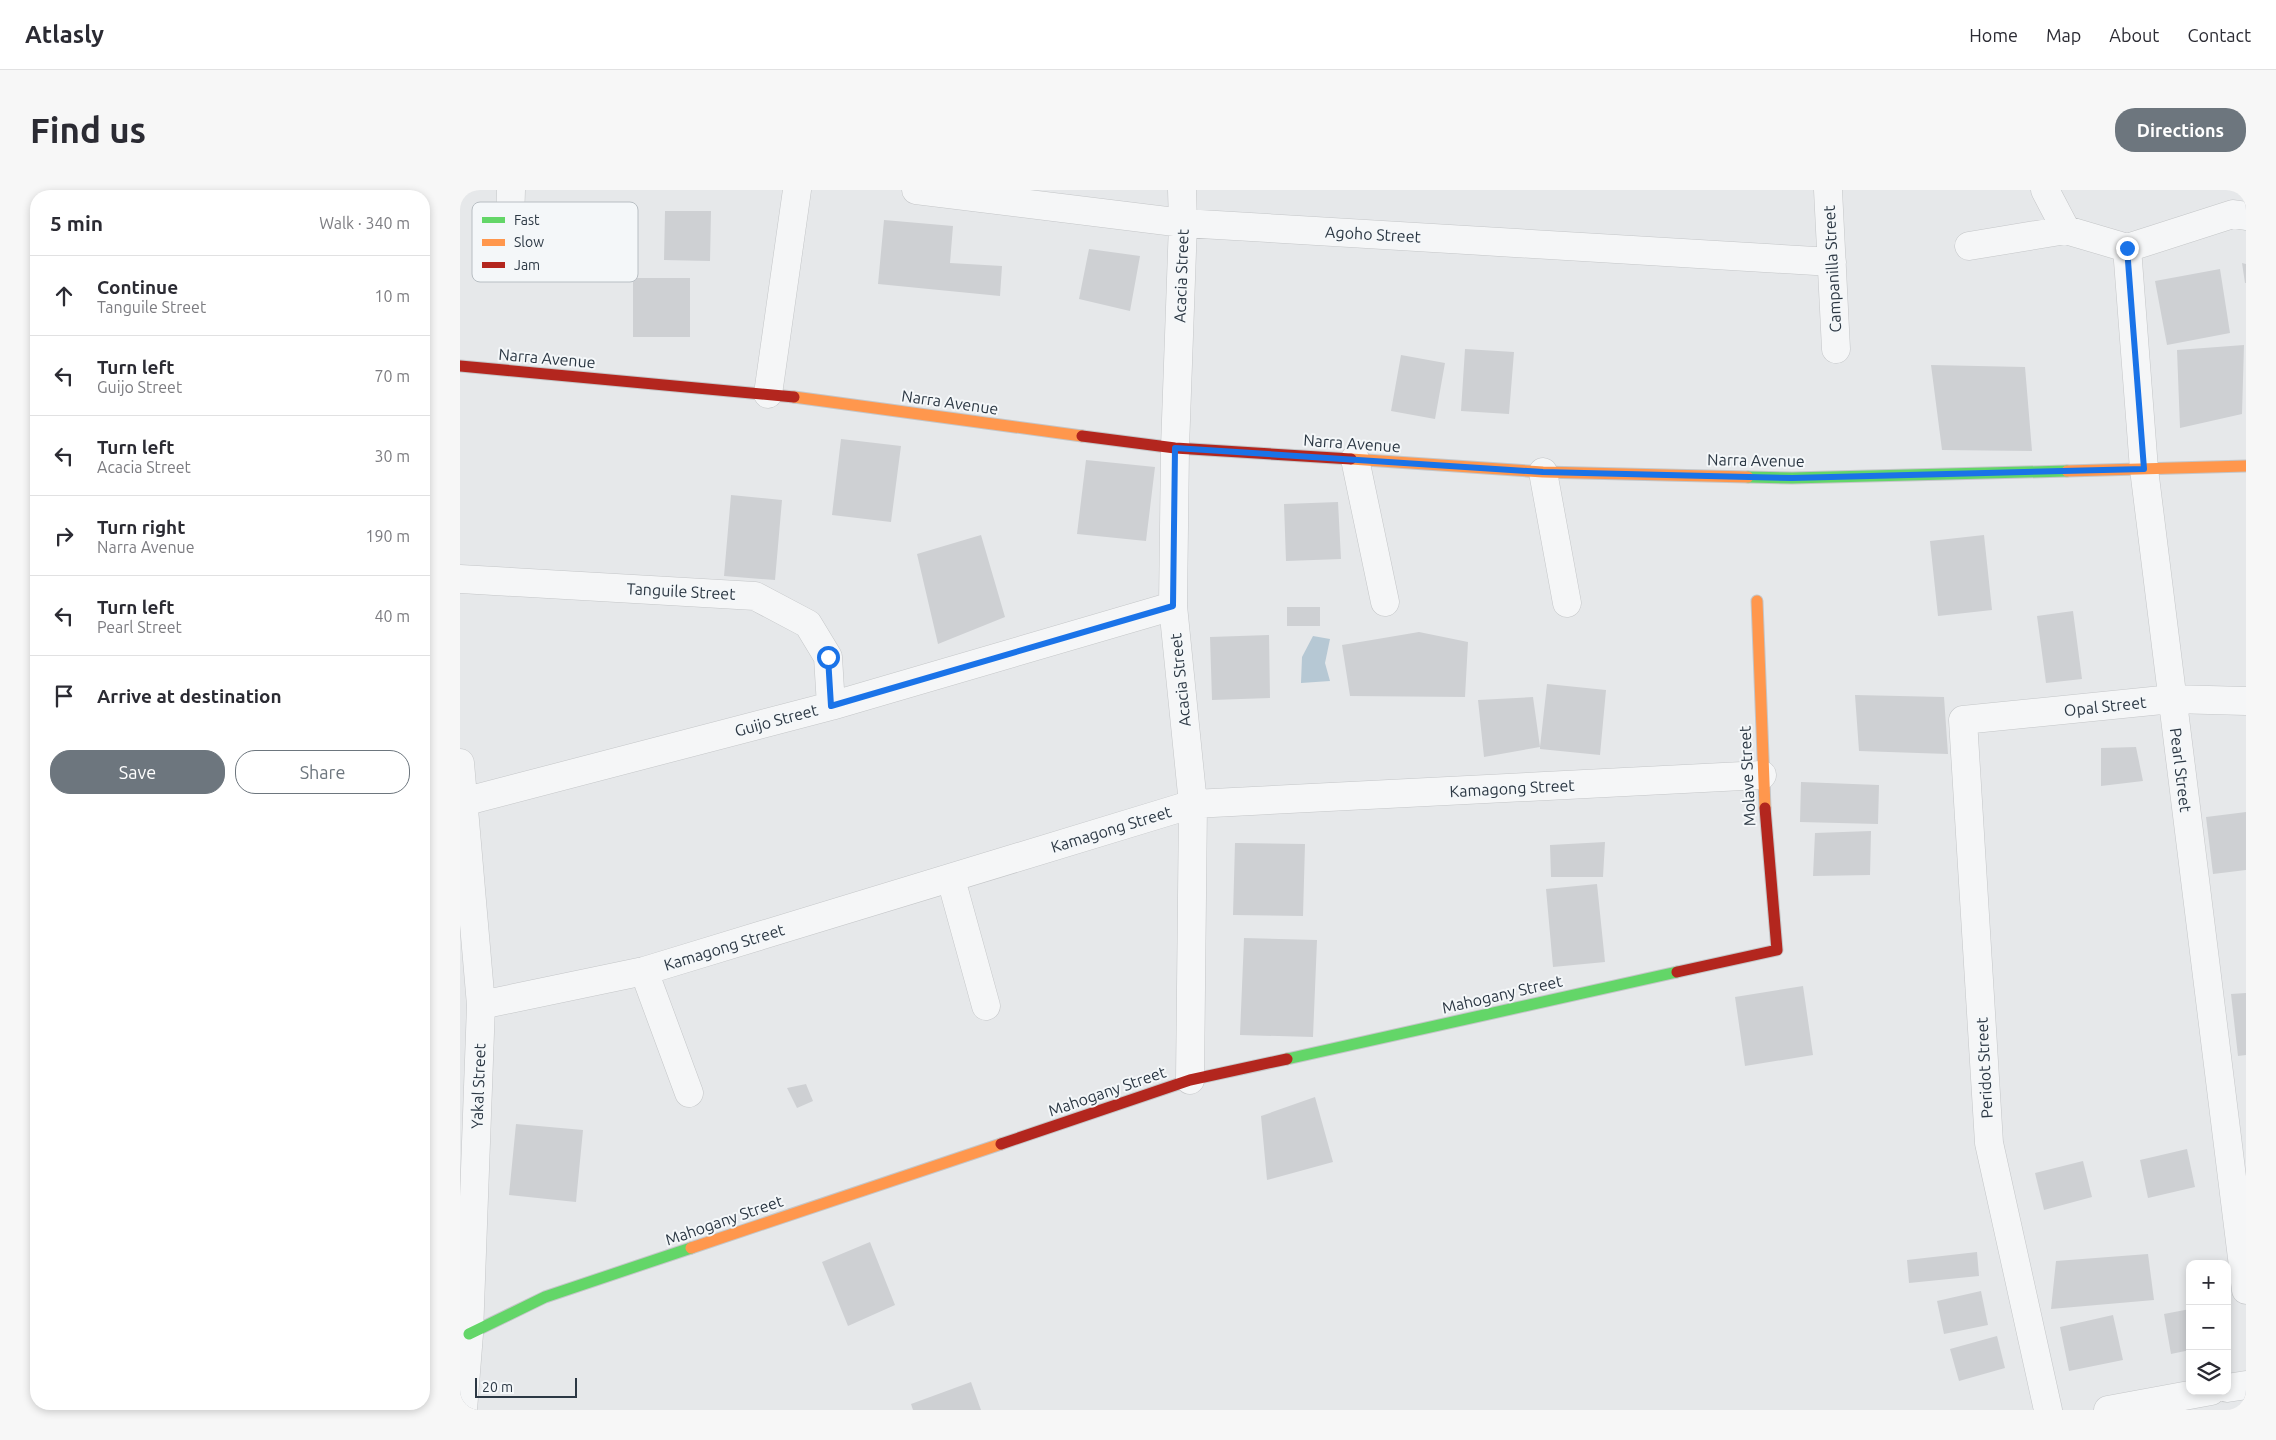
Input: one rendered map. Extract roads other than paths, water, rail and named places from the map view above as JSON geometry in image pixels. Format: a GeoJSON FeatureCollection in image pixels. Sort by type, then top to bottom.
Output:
{"type":"FeatureCollection","features":[{"type":"Feature","properties":{"kind":"street"},"geometry":{"type":"LineString","coordinates":[[768,394],[797,190]]}},
{"type":"Feature","properties":{"kind":"street","name":"Agoho Street"},"geometry":{"type":"LineString","coordinates":[[916,190],[1183,223],[1832,262]]}},
{"type":"Feature","properties":{"kind":"street","name":"Acacia Street"},"geometry":{"type":"LineString","coordinates":[[1182,190],[1183,223],[1175,448],[1173,606],[1193,804],[1190,1080]]}},
{"type":"Feature","properties":{"kind":"street","name":"Campanilla Street"},"geometry":{"type":"LineString","coordinates":[[1828,190],[1836,349]]}},
{"type":"Feature","properties":{"kind":"street"},"geometry":{"type":"LineString","coordinates":[[2045,190],[2066,230]]}},
{"type":"Feature","properties":{"kind":"street"},"geometry":{"type":"LineString","coordinates":[[1970,246],[2066,230],[2127,248],[2237,207]]}},
{"type":"Feature","properties":{"kind":"street","name":"Pearl Street"},"geometry":{"type":"LineString","coordinates":[[2127,248],[2144,469],[2246,1290]]}},
{"type":"Feature","properties":{"kind":"street","name":"Narra Avenue"},"geometry":{"type":"LineString","coordinates":[[460,366],[768,394],[1175,448],[1543,472],[1792,478],[2246,466]]}},
{"type":"Feature","properties":{"kind":"street"},"geometry":{"type":"LineString","coordinates":[[1355,459],[1385,602]]}},
{"type":"Feature","properties":{"kind":"street"},"geometry":{"type":"LineString","coordinates":[[1543,472],[1567,603]]}},
{"type":"Feature","properties":{"kind":"street","name":"Tanguile Street"},"geometry":{"type":"LineString","coordinates":[[460,579],[755,596],[808,624],[828,657],[831,706]]}},
{"type":"Feature","properties":{"kind":"street","name":"Molave Street"},"geometry":{"type":"LineString","coordinates":[[1757,601],[1762,775],[1777,950]]}},
{"type":"Feature","properties":{"kind":"street","name":"Guijo Street"},"geometry":{"type":"LineString","coordinates":[[463,802],[831,706],[1173,606]]}},
{"type":"Feature","properties":{"kind":"street","name":"Opal Street"},"geometry":{"type":"LineString","coordinates":[[1963,720],[2172,699],[2246,701]]}},
{"type":"Feature","properties":{"kind":"street","name":"Peridot Street"},"geometry":{"type":"LineString","coordinates":[[1963,720],[1989,1144],[2048,1410]]}},
{"type":"Feature","properties":{"kind":"street","name":"Yakal Street"},"geometry":{"type":"LineString","coordinates":[[460,763],[480,1005],[469,1334],[463,1410]]}},
{"type":"Feature","properties":{"kind":"street","name":"Kamagong Street"},"geometry":{"type":"LineString","coordinates":[[480,1005],[644,971],[1193,804],[1762,775]]}},
{"type":"Feature","properties":{"kind":"street"},"geometry":{"type":"LineString","coordinates":[[951,879],[986,1006]]}},
{"type":"Feature","properties":{"kind":"street","name":"Mahogany Street"},"geometry":{"type":"LineString","coordinates":[[469,1334],[545,1297],[1190,1080],[1777,950]]}},
{"type":"Feature","properties":{"kind":"street"},"geometry":{"type":"LineString","coordinates":[[644,971],[689,1093]]}},
{"type":"Feature","properties":{"kind":"street"},"geometry":{"type":"LineString","coordinates":[[2231,1387],[2246,1385]]}},
{"type":"Feature","properties":{"kind":"street"},"geometry":{"type":"LineString","coordinates":[[2108,1410],[2189,1395]]}},
{"type":"Feature","properties":{"kind":"water"},"geometry":{"type":"Polygon","coordinates":[[[1313,636],[1330,639],[1325,663],[1330,681],[1301,683],[1302,657],[1313,636]]]}}]}
